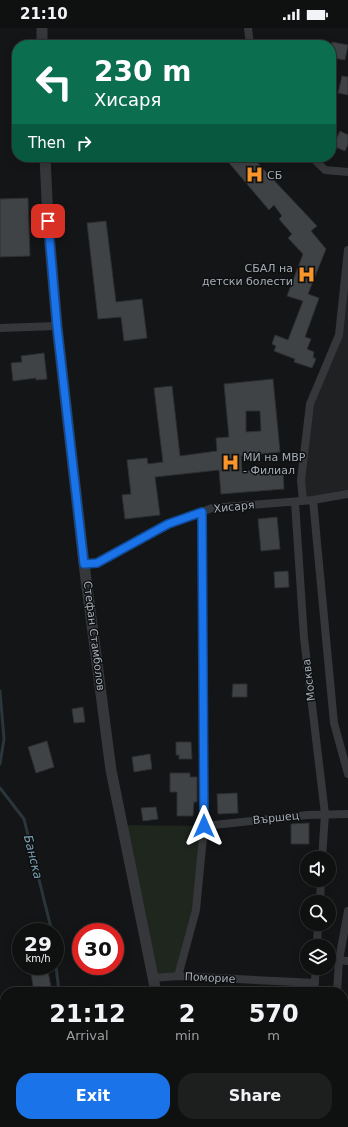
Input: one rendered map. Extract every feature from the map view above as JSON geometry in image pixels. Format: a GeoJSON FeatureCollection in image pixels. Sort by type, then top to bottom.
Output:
{"type":"FeatureCollection","features":[{"type":"Feature","properties":{"kind":"street"},"geometry":{"type":"LineString","coordinates":[[42,28],[42,40]]}},
{"type":"Feature","properties":{"kind":"street"},"geometry":{"type":"LineString","coordinates":[[248,28],[249,40]]}},
{"type":"Feature","properties":{"kind":"street","name":"Стефан Стамболов"},"geometry":{"type":"LineString","coordinates":[[45,162],[48,221],[57,326],[84,564],[111,770],[155,987]]}},
{"type":"Feature","properties":{"kind":"street"},"geometry":{"type":"LineString","coordinates":[[317,162],[325,170],[348,172]]}},
{"type":"Feature","properties":{"kind":"street","name":"Москва"},"geometry":{"type":"LineString","coordinates":[[322,851],[325,814],[304,638],[299,501],[300,480],[310,404],[339,335],[348,250]]}},
{"type":"Feature","properties":{"kind":"street"},"geometry":{"type":"LineString","coordinates":[[0,328],[57,326]]}},
{"type":"Feature","properties":{"kind":"street","name":"Хисаря"},"geometry":{"type":"LineString","coordinates":[[84,564],[97,563],[168,524],[212,508],[313,500],[348,494]]}},
{"type":"Feature","properties":{"kind":"street","name":"Москва"},"geometry":{"type":"LineString","coordinates":[[313,500],[334,723],[348,774]]}},
{"type":"Feature","properties":{"kind":"street"},"geometry":{"type":"LineString","coordinates":[[178,976],[196,910],[204,826],[202,512]]}},
{"type":"Feature","properties":{"kind":"street","name":"Вършец"},"geometry":{"type":"LineString","coordinates":[[204,826],[325,814],[348,814]]}},
{"type":"Feature","properties":{"kind":"street"},"geometry":{"type":"LineString","coordinates":[[337,987],[339,960],[348,911]]}},
{"type":"Feature","properties":{"kind":"street"},"geometry":{"type":"LineString","coordinates":[[336,960],[348,961]]}},
{"type":"Feature","properties":{"kind":"street"},"geometry":{"type":"LineString","coordinates":[[315,987],[316,975]]}},
{"type":"Feature","properties":{"kind":"street","name":"Поморие"},"geometry":{"type":"LineString","coordinates":[[153,978],[178,976],[304,987]]}},
{"type":"Feature","properties":{"kind":"shaded area"},"geometry":{"type":"Polygon","coordinates":[[[348,250],[348,494],[303,501],[310,404],[339,335],[348,250]]]}},
{"type":"Feature","properties":{"kind":"shaded area"},"geometry":{"type":"Polygon","coordinates":[[[122,825],[204,826],[196,910],[178,976],[153,978],[122,825]]]}},
{"type":"Feature","properties":{"kind":"building"},"geometry":{"type":"Polygon","coordinates":[[[336,43],[348,45],[345,60],[336,58],[336,43]]]}},
{"type":"Feature","properties":{"kind":"building"},"geometry":{"type":"Polygon","coordinates":[[[342,76],[348,77],[348,95],[338,93],[342,76]]]}},
{"type":"Feature","properties":{"kind":"building"},"geometry":{"type":"Polygon","coordinates":[[[340,131],[348,135],[348,144],[345,151],[336,147],[336,140],[340,131]]]}},
{"type":"Feature","properties":{"kind":"building","name":"СБАЛ на детски болести"},"geometry":{"type":"Polygon","coordinates":[[[228,162],[257,162],[317,226],[311,231],[326,249],[308,294],[319,298],[305,337],[311,339],[307,349],[314,352],[313,357],[316,359],[312,368],[294,362],[295,359],[274,351],[276,346],[272,344],[275,335],[288,340],[303,301],[287,296],[303,254],[288,238],[292,234],[279,219],[282,216],[274,205],[269,210],[228,162]]]}},
{"type":"Feature","properties":{"kind":"building"},"geometry":{"type":"Polygon","coordinates":[[[28,198],[30,256],[0,257],[0,199],[28,198]]]}},
{"type":"Feature","properties":{"kind":"building"},"geometry":{"type":"Polygon","coordinates":[[[106,221],[116,302],[142,299],[147,338],[124,341],[121,317],[98,319],[87,223],[106,221]]]}},
{"type":"Feature","properties":{"kind":"building"},"geometry":{"type":"Polygon","coordinates":[[[44,353],[47,379],[36,380],[36,378],[13,381],[11,363],[22,362],[21,356],[44,353]]]}},
{"type":"Feature","properties":{"kind":"building"},"geometry":{"type":"Polygon","coordinates":[[[273,379],[280,452],[241,456],[242,471],[283,469],[284,489],[221,494],[219,470],[155,477],[160,515],[125,519],[122,495],[131,494],[127,460],[147,458],[148,464],[163,462],[154,388],[172,386],[180,456],[217,451],[216,438],[229,437],[224,384],[273,379]],[[246,411],[246,432],[261,431],[260,411],[246,411]]]}},
{"type":"Feature","properties":{"kind":"building"},"geometry":{"type":"Polygon","coordinates":[[[277,517],[280,549],[261,551],[258,519],[277,517]]]}},
{"type":"Feature","properties":{"kind":"building"},"geometry":{"type":"Polygon","coordinates":[[[288,571],[289,587],[275,588],[274,572],[288,571]]]}},
{"type":"Feature","properties":{"kind":"building"},"geometry":{"type":"Polygon","coordinates":[[[233,684],[247,684],[247,697],[232,697],[233,684]]]}},
{"type":"Feature","properties":{"kind":"building"},"geometry":{"type":"Polygon","coordinates":[[[83,707],[85,722],[74,723],[72,709],[83,707]]]}},
{"type":"Feature","properties":{"kind":"building"},"geometry":{"type":"Polygon","coordinates":[[[47,741],[54,767],[36,773],[28,747],[47,741]]]}},
{"type":"Feature","properties":{"kind":"building"},"geometry":{"type":"Polygon","coordinates":[[[176,742],[191,742],[192,759],[179,759],[179,755],[176,755],[176,742]]]}},
{"type":"Feature","properties":{"kind":"building"},"geometry":{"type":"Polygon","coordinates":[[[150,754],[152,769],[134,772],[132,757],[150,754]]]}},
{"type":"Feature","properties":{"kind":"building"},"geometry":{"type":"Polygon","coordinates":[[[170,773],[190,773],[190,777],[197,777],[197,802],[194,802],[193,816],[177,816],[177,792],[170,792],[170,773]]]}},
{"type":"Feature","properties":{"kind":"building"},"geometry":{"type":"Polygon","coordinates":[[[237,793],[238,813],[218,814],[217,794],[237,793]]]}},
{"type":"Feature","properties":{"kind":"building"},"geometry":{"type":"Polygon","coordinates":[[[156,807],[158,819],[143,821],[141,808],[156,807]]]}},
{"type":"Feature","properties":{"kind":"building"},"geometry":{"type":"Polygon","coordinates":[[[309,823],[309,844],[291,844],[291,824],[309,823]]]}},
{"type":"Feature","properties":{"kind":"building"},"geometry":{"type":"Polygon","coordinates":[[[31,975],[49,975],[51,987],[33,987],[31,975]]]}},
{"type":"Feature","properties":{"kind":"waterway","name":"Банска"},"geometry":{"type":"LineString","coordinates":[[0,691],[4,739],[0,764]]}},
{"type":"Feature","properties":{"kind":"waterway","name":"Банска"},"geometry":{"type":"LineString","coordinates":[[0,788],[24,819],[50,923]]}},
{"type":"Feature","properties":{"kind":"waterway","name":"Банска"},"geometry":{"type":"LineString","coordinates":[[57,975],[58,987]]}},
{"type":"Feature","properties":{"kind":"place","name":"СБ"},"geometry":{"type":"Point","coordinates":[254,175]}},
{"type":"Feature","properties":{"kind":"place","name":"СБАЛ на детски болести"},"geometry":{"type":"Point","coordinates":[306,274]}},
{"type":"Feature","properties":{"kind":"place","name":"МИ на МВР - Филиал"},"geometry":{"type":"Point","coordinates":[230,463]}},
{"type":"Feature","properties":{"kind":"route"},"geometry":{"type":"LineString","coordinates":[[48,221],[57,326],[84,564],[97,563],[168,524],[202,512],[204,826]]}}]}
